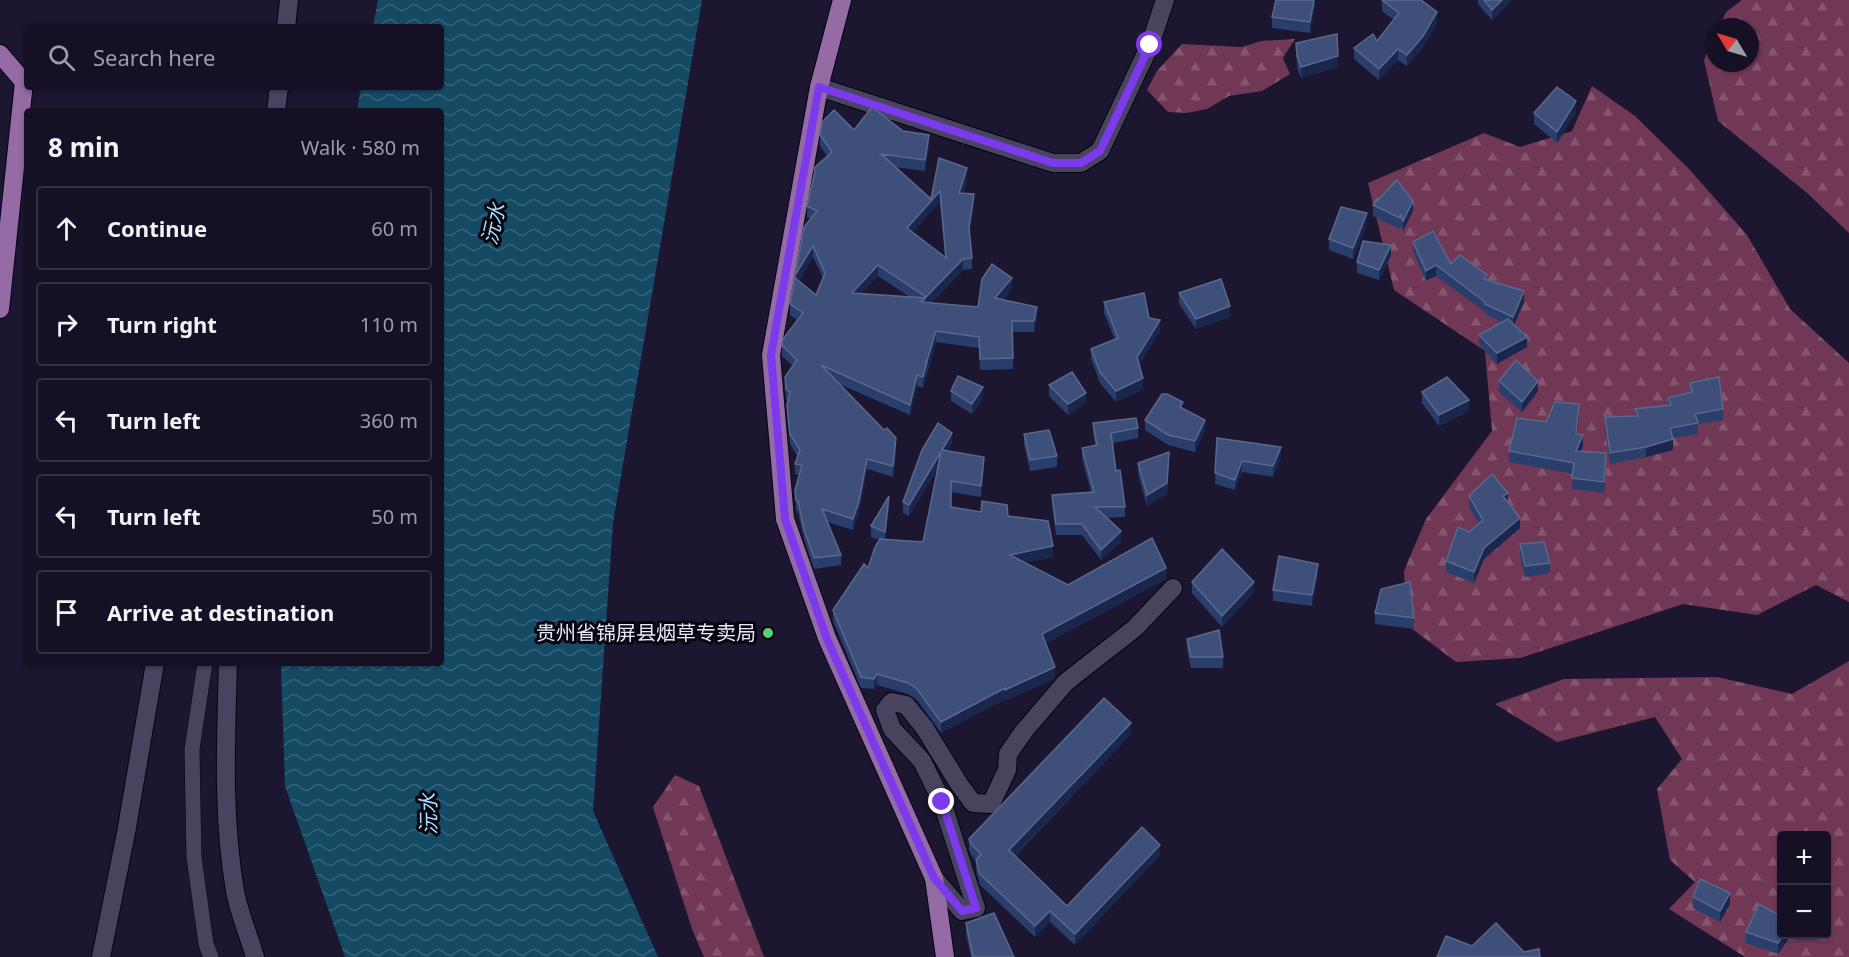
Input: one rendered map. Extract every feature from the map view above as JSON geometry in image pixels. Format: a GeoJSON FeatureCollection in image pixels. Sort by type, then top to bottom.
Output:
{"type":"FeatureCollection","features":[{"type":"Feature","properties":{"kind":"main road"},"geometry":{"type":"LineString","coordinates":[[842,0],[819,87],[771,355],[785,519],[827,639],[934,878],[945,957]]}},
{"type":"Feature","properties":{"kind":"main road"},"geometry":{"type":"LineString","coordinates":[[0,54],[24,82],[0,309]]}},
{"type":"Feature","properties":{"kind":"street"},"geometry":{"type":"LineString","coordinates":[[286,24],[289,0]]}},
{"type":"Feature","properties":{"kind":"street"},"geometry":{"type":"LineString","coordinates":[[819,87],[1053,163],[1081,163],[1100,151],[1150,45],[1165,0]]}},
{"type":"Feature","properties":{"kind":"street"},"geometry":{"type":"LineString","coordinates":[[276,108],[279,90]]}},
{"type":"Feature","properties":{"kind":"street"},"geometry":{"type":"LineString","coordinates":[[934,878],[962,911],[976,908],[942,802],[922,761],[892,729],[885,710],[892,702],[906,705],[924,727],[973,803],[990,804],[1007,770],[1008,754],[1066,681],[1135,628],[1173,588]]}},
{"type":"Feature","properties":{"kind":"street"},"geometry":{"type":"LineString","coordinates":[[101,957],[126,833],[154,666]]}},
{"type":"Feature","properties":{"kind":"street"},"geometry":{"type":"LineString","coordinates":[[205,666],[192,748],[194,856],[206,944],[211,957]]}},
{"type":"Feature","properties":{"kind":"street"},"geometry":{"type":"LineString","coordinates":[[228,666],[226,784],[228,840],[236,894],[255,957]]}},
{"type":"Feature","properties":{"kind":"green space"},"geometry":{"type":"Polygon","coordinates":[[[1742,0],[1849,0],[1849,233],[1806,192],[1718,121],[1707,72],[1759,72],[1759,18],[1723,18],[1726,12],[1742,0]]]}},
{"type":"Feature","properties":{"kind":"green space"},"geometry":{"type":"Polygon","coordinates":[[[1295,39],[1283,58],[1290,74],[1262,91],[1229,96],[1207,109],[1187,113],[1168,112],[1147,90],[1157,71],[1182,44],[1242,47],[1261,41],[1295,39]]]}},
{"type":"Feature","properties":{"kind":"green space"},"geometry":{"type":"Polygon","coordinates":[[[1592,86],[1635,116],[1690,170],[1747,235],[1790,309],[1849,363],[1849,602],[1816,585],[1757,615],[1683,604],[1520,658],[1456,662],[1407,625],[1404,571],[1426,519],[1492,431],[1485,351],[1394,290],[1368,183],[1484,133],[1520,147],[1572,131],[1592,86]]]}},
{"type":"Feature","properties":{"kind":"green space"},"geometry":{"type":"Polygon","coordinates":[[[1849,661],[1849,957],[1745,957],[1669,909],[1695,882],[1670,860],[1657,789],[1682,759],[1655,717],[1557,742],[1495,704],[1564,679],[1717,677],[1792,694],[1849,661]]]}},
{"type":"Feature","properties":{"kind":"green space"},"geometry":{"type":"Polygon","coordinates":[[[675,775],[699,786],[764,957],[704,957],[692,929],[653,807],[675,775]]]}},
{"type":"Feature","properties":{"kind":"water","name":"沅水"},"geometry":{"type":"Polygon","coordinates":[[[378,0],[702,0],[613,523],[593,811],[658,957],[345,957],[285,786],[281,666],[444,666],[444,108],[358,108],[360,90],[444,90],[444,24],[374,24],[378,0]]]}},
{"type":"Feature","properties":{"kind":"building"},"geometry":{"type":"Polygon","coordinates":[[[1276,0],[1314,0],[1310,22],[1272,17],[1276,0]]]}},
{"type":"Feature","properties":{"kind":"building"},"geometry":{"type":"Polygon","coordinates":[[[1382,0],[1421,0],[1437,12],[1423,36],[1407,55],[1398,49],[1379,69],[1354,48],[1373,34],[1377,41],[1399,13],[1382,0]]]}},
{"type":"Feature","properties":{"kind":"building"},"geometry":{"type":"Polygon","coordinates":[[[1484,0],[1502,0],[1492,10],[1484,0]]]}},
{"type":"Feature","properties":{"kind":"building"},"geometry":{"type":"Polygon","coordinates":[[[1337,34],[1338,56],[1301,67],[1296,43],[1337,34]]]}},
{"type":"Feature","properties":{"kind":"building"},"geometry":{"type":"Polygon","coordinates":[[[1557,87],[1576,101],[1557,132],[1534,113],[1557,87]]]}},
{"type":"Feature","properties":{"kind":"building"},"geometry":{"type":"Polygon","coordinates":[[[872,107],[903,131],[929,135],[925,160],[881,154],[931,199],[939,158],[967,168],[959,193],[974,194],[969,228],[972,258],[963,259],[926,297],[878,265],[852,293],[925,298],[921,302],[978,307],[982,279],[992,264],[1012,278],[995,298],[1037,307],[1034,321],[1012,321],[1013,358],[980,359],[979,337],[936,331],[927,361],[925,361],[927,362],[923,377],[917,375],[910,405],[821,365],[884,430],[887,428],[896,438],[893,466],[867,459],[853,519],[822,509],[841,555],[814,558],[796,500],[795,490],[802,465],[795,464],[800,450],[790,434],[787,405],[790,392],[786,389],[785,377],[797,360],[782,345],[783,339],[803,313],[790,304],[795,278],[816,295],[825,273],[813,246],[795,275],[804,227],[817,211],[807,206],[814,168],[832,152],[820,135],[822,122],[834,110],[854,130],[872,107]],[[940,191],[907,228],[946,258],[940,191]]]}},
{"type":"Feature","properties":{"kind":"building"},"geometry":{"type":"Polygon","coordinates":[[[1397,180],[1413,201],[1403,221],[1401,215],[1400,218],[1373,205],[1397,180]]]}},
{"type":"Feature","properties":{"kind":"building"},"geometry":{"type":"Polygon","coordinates":[[[1341,207],[1367,213],[1353,248],[1329,239],[1341,207]]]}},
{"type":"Feature","properties":{"kind":"building"},"geometry":{"type":"Polygon","coordinates":[[[1433,231],[1451,264],[1460,255],[1487,275],[1484,279],[1524,291],[1513,317],[1485,304],[1436,265],[1426,271],[1413,242],[1433,231]]]}},
{"type":"Feature","properties":{"kind":"building"},"geometry":{"type":"Polygon","coordinates":[[[1363,241],[1391,245],[1379,270],[1357,262],[1363,241]]]}},
{"type":"Feature","properties":{"kind":"building"},"geometry":{"type":"Polygon","coordinates":[[[1221,279],[1230,306],[1196,319],[1179,293],[1221,279]]]}},
{"type":"Feature","properties":{"kind":"building"},"geometry":{"type":"Polygon","coordinates":[[[1144,293],[1149,318],[1160,320],[1137,357],[1143,378],[1116,391],[1100,372],[1091,349],[1118,338],[1104,302],[1144,293]]]}},
{"type":"Feature","properties":{"kind":"building"},"geometry":{"type":"Polygon","coordinates":[[[1508,319],[1527,337],[1497,353],[1479,335],[1508,319]]]}},
{"type":"Feature","properties":{"kind":"building"},"geometry":{"type":"Polygon","coordinates":[[[1516,360],[1538,381],[1522,402],[1499,381],[1516,360]]]}},
{"type":"Feature","properties":{"kind":"building"},"geometry":{"type":"Polygon","coordinates":[[[1072,372],[1086,393],[1068,404],[1049,385],[1072,372]]]}},
{"type":"Feature","properties":{"kind":"building"},"geometry":{"type":"Polygon","coordinates":[[[958,376],[983,387],[972,404],[951,391],[958,376]]]}},
{"type":"Feature","properties":{"kind":"building"},"geometry":{"type":"Polygon","coordinates":[[[1447,377],[1469,400],[1439,415],[1422,392],[1447,377]]]}},
{"type":"Feature","properties":{"kind":"building"},"geometry":{"type":"Polygon","coordinates":[[[1719,377],[1723,409],[1695,414],[1698,423],[1670,428],[1673,439],[1646,447],[1610,453],[1605,417],[1638,416],[1635,409],[1671,405],[1668,398],[1692,392],[1690,383],[1719,377]]]}},
{"type":"Feature","properties":{"kind":"building"},"geometry":{"type":"Polygon","coordinates":[[[1162,394],[1183,402],[1180,407],[1205,420],[1195,441],[1168,435],[1145,420],[1162,394]]]}},
{"type":"Feature","properties":{"kind":"building"},"geometry":{"type":"Polygon","coordinates":[[[1555,402],[1579,404],[1576,434],[1583,435],[1576,451],[1606,453],[1604,482],[1572,478],[1574,463],[1509,451],[1517,418],[1546,422],[1555,402]]]}},
{"type":"Feature","properties":{"kind":"building"},"geometry":{"type":"Polygon","coordinates":[[[1136,418],[1138,428],[1111,433],[1116,471],[1120,470],[1125,507],[1095,507],[1121,531],[1101,550],[1082,524],[1056,524],[1052,495],[1094,492],[1082,448],[1097,445],[1093,423],[1136,418]]]}},
{"type":"Feature","properties":{"kind":"building"},"geometry":{"type":"Polygon","coordinates":[[[938,423],[952,433],[942,450],[984,457],[981,486],[951,481],[951,507],[981,512],[982,501],[1007,505],[1008,516],[1048,521],[1053,546],[1010,555],[1068,585],[1152,538],[1166,568],[1042,634],[1055,667],[1005,690],[1005,688],[941,722],[917,689],[908,683],[877,674],[874,679],[861,677],[833,610],[864,564],[868,568],[880,539],[923,542],[941,452],[909,505],[903,502],[922,450],[938,423]]]}},
{"type":"Feature","properties":{"kind":"building"},"geometry":{"type":"Polygon","coordinates":[[[1049,430],[1057,456],[1030,460],[1024,434],[1049,430]]]}},
{"type":"Feature","properties":{"kind":"building"},"geometry":{"type":"Polygon","coordinates":[[[1217,438],[1281,447],[1273,466],[1242,461],[1235,480],[1215,473],[1217,438]]]}},
{"type":"Feature","properties":{"kind":"building"},"geometry":{"type":"Polygon","coordinates":[[[1169,452],[1167,483],[1147,495],[1138,463],[1169,452]]]}},
{"type":"Feature","properties":{"kind":"building"},"geometry":{"type":"Polygon","coordinates":[[[1492,474],[1508,493],[1503,496],[1520,518],[1484,548],[1474,572],[1446,561],[1458,527],[1469,532],[1483,520],[1469,496],[1492,474]]]}},
{"type":"Feature","properties":{"kind":"building"},"geometry":{"type":"Polygon","coordinates":[[[889,496],[885,532],[871,526],[889,496]]]}},
{"type":"Feature","properties":{"kind":"building"},"geometry":{"type":"Polygon","coordinates":[[[1544,542],[1550,563],[1525,566],[1520,544],[1544,542]]]}},
{"type":"Feature","properties":{"kind":"building"},"geometry":{"type":"Polygon","coordinates":[[[1222,549],[1254,582],[1222,616],[1192,582],[1222,549]]]}},
{"type":"Feature","properties":{"kind":"building"},"geometry":{"type":"Polygon","coordinates":[[[1279,556],[1318,564],[1312,595],[1273,590],[1279,556]]]}},
{"type":"Feature","properties":{"kind":"building"},"geometry":{"type":"Polygon","coordinates":[[[1410,582],[1414,618],[1375,613],[1381,589],[1410,582]]]}},
{"type":"Feature","properties":{"kind":"building"},"geometry":{"type":"Polygon","coordinates":[[[1219,630],[1223,657],[1191,657],[1187,639],[1219,630]]]}},
{"type":"Feature","properties":{"kind":"building"},"geometry":{"type":"Polygon","coordinates":[[[1104,698],[1131,723],[1009,850],[1067,906],[1142,827],[1160,845],[1075,934],[1050,911],[1035,926],[980,874],[976,860],[981,854],[969,839],[1104,698]]]}},
{"type":"Feature","properties":{"kind":"building"},"geometry":{"type":"Polygon","coordinates":[[[1700,879],[1730,893],[1720,911],[1693,897],[1700,879]]]}},
{"type":"Feature","properties":{"kind":"building"},"geometry":{"type":"Polygon","coordinates":[[[1759,904],[1777,914],[1777,939],[1781,939],[1778,943],[1746,932],[1759,904]]]}},
{"type":"Feature","properties":{"kind":"building"},"geometry":{"type":"Polygon","coordinates":[[[994,913],[1014,957],[973,957],[966,923],[994,913]]]}},
{"type":"Feature","properties":{"kind":"building"},"geometry":{"type":"Polygon","coordinates":[[[1496,923],[1524,952],[1539,949],[1540,957],[1437,957],[1446,936],[1472,946],[1496,923]]]}},
{"type":"Feature","properties":{"kind":"place","name":"贵州省锦屏县烟草专卖局"},"geometry":{"type":"Point","coordinates":[768,633]}},
{"type":"Feature","properties":{"kind":"route"},"geometry":{"type":"LineString","coordinates":[[942,802],[976,908],[962,911],[934,878],[827,639],[785,519],[771,355],[819,87],[1053,163],[1081,163],[1100,151],[1150,45]]}}]}
